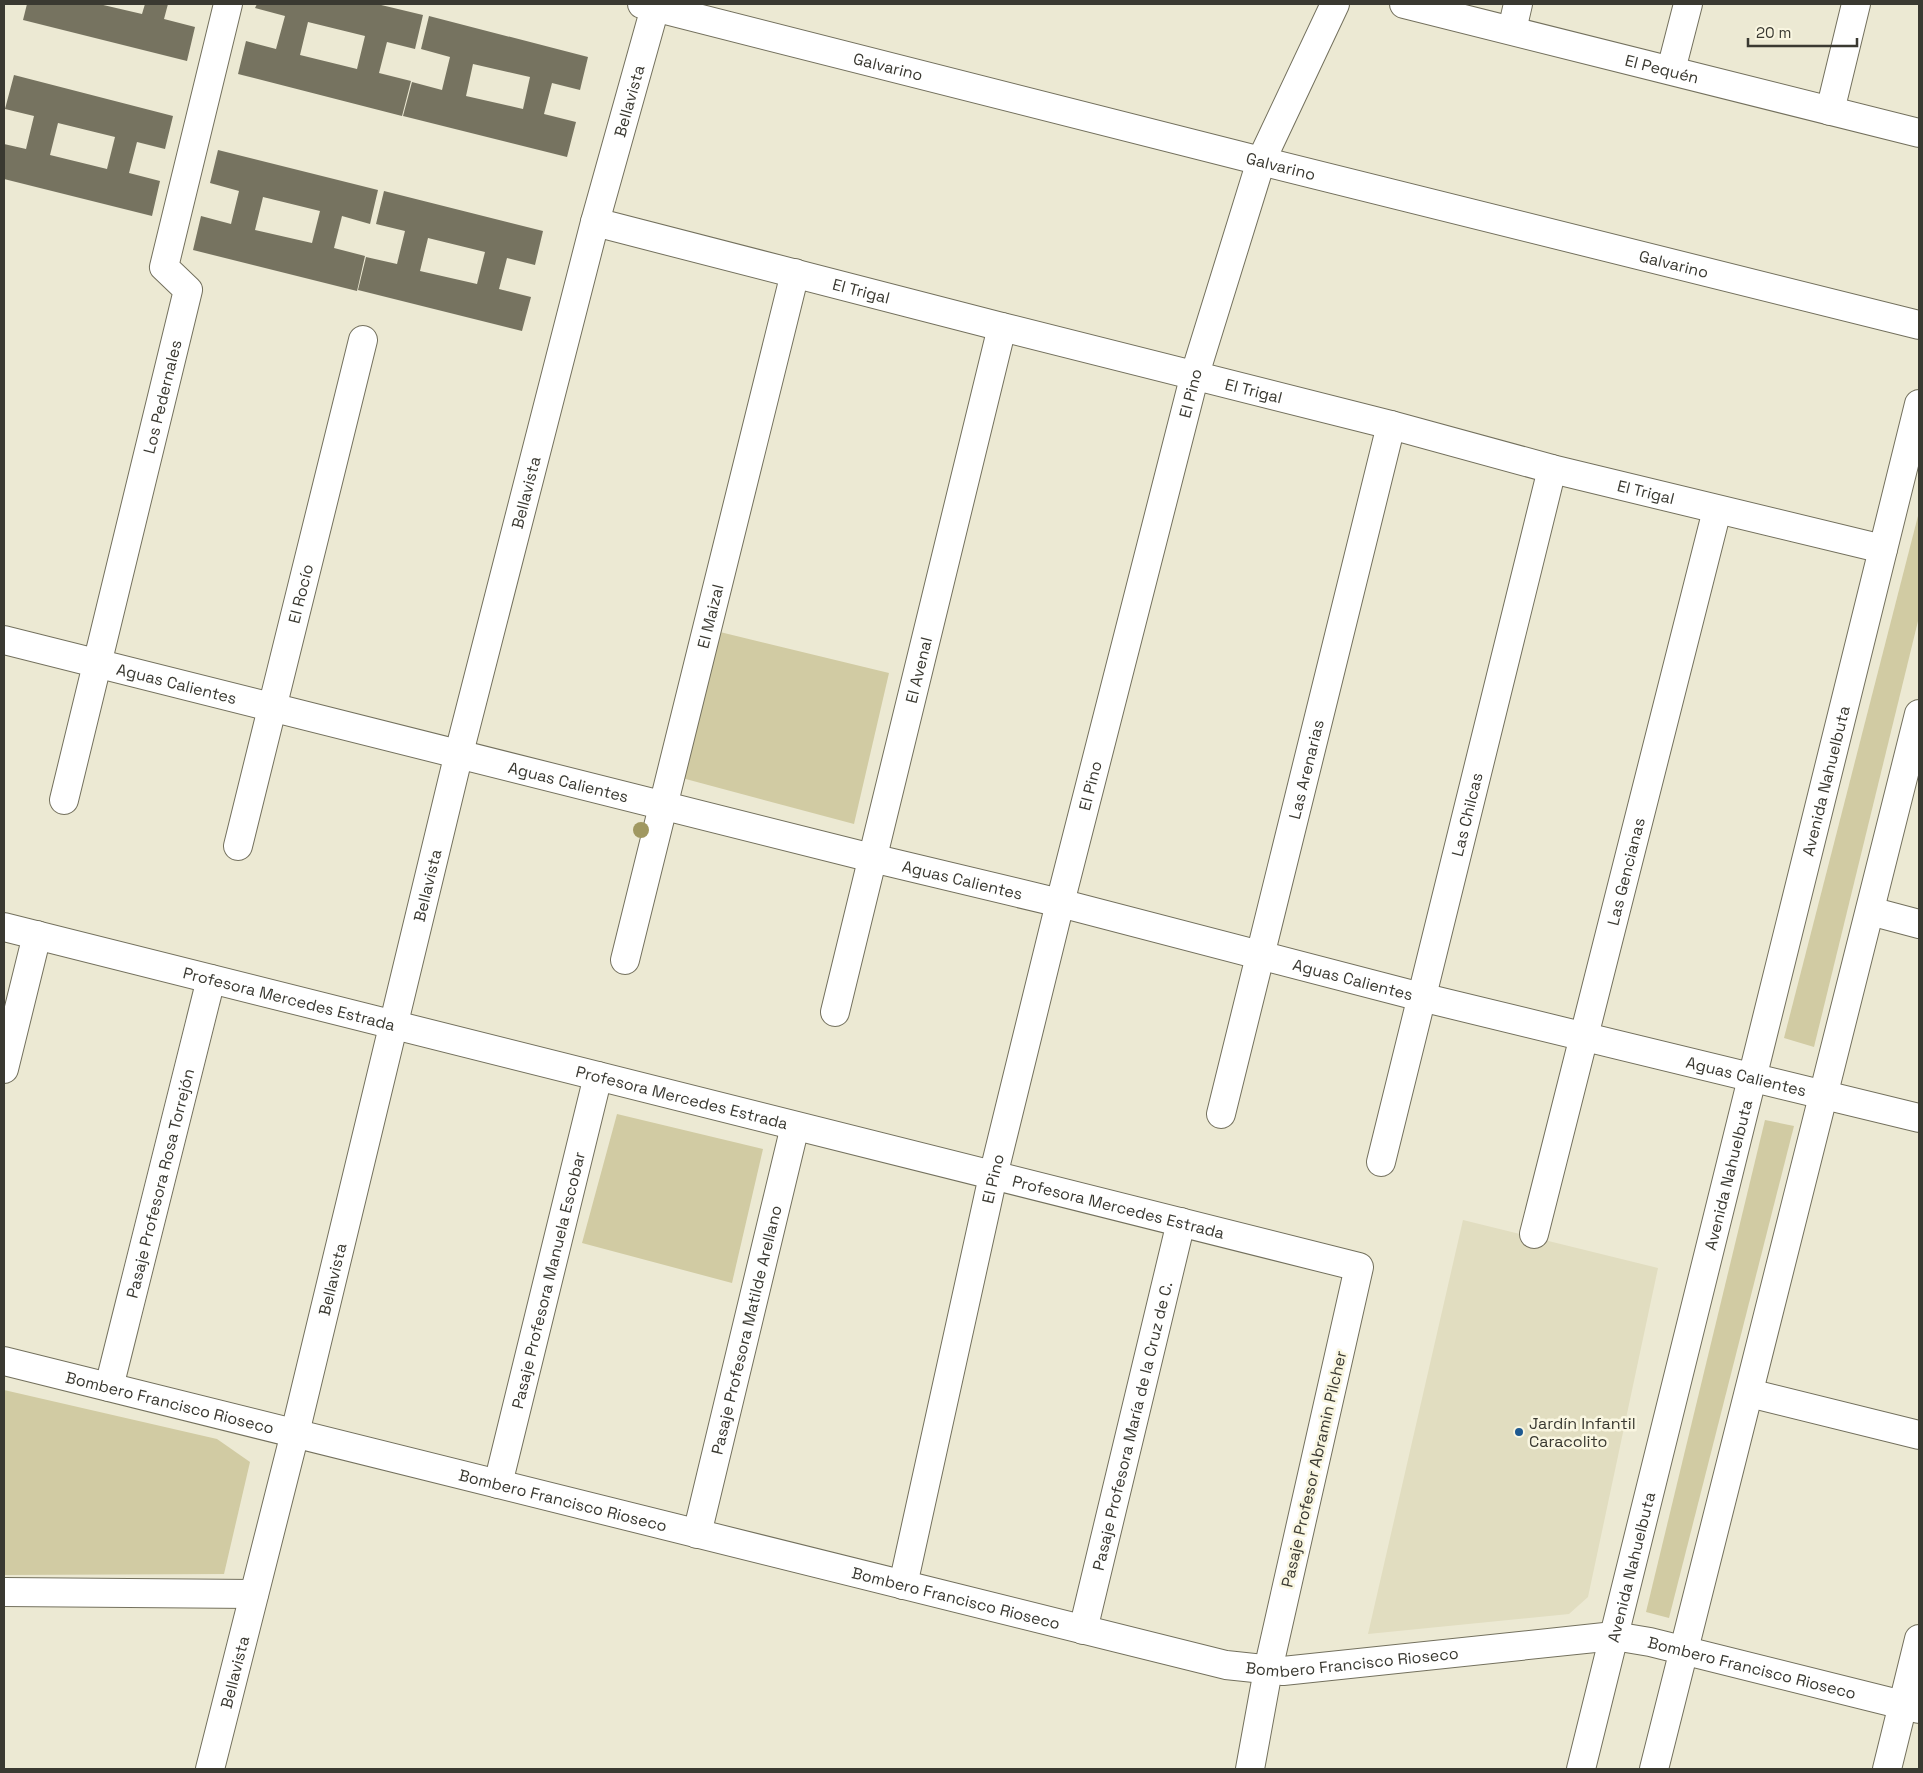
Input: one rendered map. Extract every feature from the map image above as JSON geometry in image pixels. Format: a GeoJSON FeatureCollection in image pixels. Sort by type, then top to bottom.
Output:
{"type":"FeatureCollection","features":[{"type":"Feature","properties":{"kind":"street","name":"Los Pedernales"},"geometry":{"type":"LineString","coordinates":[[64,800],[188,290],[164,267],[228,4]]}},
{"type":"Feature","properties":{"kind":"street","name":"El Pino"},"geometry":{"type":"LineString","coordinates":[[903,1585],[993,1176],[1060,903],[1195,374],[1261,161],[1335,4]]}},
{"type":"Feature","properties":{"kind":"street","name":"El Pequén"},"geometry":{"type":"LineString","coordinates":[[1404,4],[1919,133]]}},
{"type":"Feature","properties":{"kind":"street"},"geometry":{"type":"LineString","coordinates":[[1512,30],[1518,4]]}},
{"type":"Feature","properties":{"kind":"street"},"geometry":{"type":"LineString","coordinates":[[1671,70],[1688,4]]}},
{"type":"Feature","properties":{"kind":"street"},"geometry":{"type":"LineString","coordinates":[[1830,111],[1856,4]]}},
{"type":"Feature","properties":{"kind":"street","name":"Galvarino"},"geometry":{"type":"LineString","coordinates":[[651,5],[1261,161],[1919,324]]}},
{"type":"Feature","properties":{"kind":"street","name":"Bellavista"},"geometry":{"type":"LineString","coordinates":[[210,1769],[295,1434],[458,753],[651,5]]}},
{"type":"Feature","properties":{"kind":"street","name":"El Trigal"},"geometry":{"type":"LineString","coordinates":[[595,222],[1002,327],[1391,424],[1716,510],[1883,549]]}},
{"type":"Feature","properties":{"kind":"street","name":"El Maizal"},"geometry":{"type":"LineString","coordinates":[[625,960],[795,273]]}},
{"type":"Feature","properties":{"kind":"street","name":"El Avenal"},"geometry":{"type":"LineString","coordinates":[[835,1012],[1002,327]]}},
{"type":"Feature","properties":{"kind":"street","name":"El Rocío"},"geometry":{"type":"LineString","coordinates":[[238,846],[363,340]]}},
{"type":"Feature","properties":{"kind":"street","name":"Avenida Nahuelbuta"},"geometry":{"type":"LineString","coordinates":[[1581,1769],[1919,404]]}},
{"type":"Feature","properties":{"kind":"street","name":"Las Arenarias"},"geometry":{"type":"LineString","coordinates":[[1221,1114],[1391,424]]}},
{"type":"Feature","properties":{"kind":"street","name":"Las Chilcas"},"geometry":{"type":"LineString","coordinates":[[1381,1162],[1552,468]]}},
{"type":"Feature","properties":{"kind":"street","name":"Las Gencianas"},"geometry":{"type":"LineString","coordinates":[[1534,1234],[1716,510]]}},
{"type":"Feature","properties":{"kind":"street","name":"Aguas Calientes"},"geometry":{"type":"LineString","coordinates":[[4,640],[872,858],[1060,903],[1421,997],[1753,1076],[1919,1118]]}},
{"type":"Feature","properties":{"kind":"street"},"geometry":{"type":"LineString","coordinates":[[1654,1769],[1919,714]]}},
{"type":"Feature","properties":{"kind":"street"},"geometry":{"type":"LineString","coordinates":[[1870,911],[1919,924]]}},
{"type":"Feature","properties":{"kind":"street","name":"Profesora Mercedes Estrada"},"geometry":{"type":"LineString","coordinates":[[4,927],[1359,1267]]}},
{"type":"Feature","properties":{"kind":"street"},"geometry":{"type":"LineString","coordinates":[[4,1068],[37,935]]}},
{"type":"Feature","properties":{"kind":"street","name":"Pasaje Profesora Rosa Torrejón"},"geometry":{"type":"LineString","coordinates":[[109,1387],[211,979]]}},
{"type":"Feature","properties":{"kind":"street","name":"Pasaje Profesora Manuela Escobar"},"geometry":{"type":"LineString","coordinates":[[498,1484],[598,1076]]}},
{"type":"Feature","properties":{"kind":"street","name":"Pasaje Profesora Matilde Arellano"},"geometry":{"type":"LineString","coordinates":[[697,1534],[795,1126]]}},
{"type":"Feature","properties":{"kind":"street","name":"Pasaje Profesora María de la Cruz de C."},"geometry":{"type":"LineString","coordinates":[[1083,1630],[1181,1222]]}},
{"type":"Feature","properties":{"kind":"street","name":"Pasaje Profesor Abramin Pilcher"},"geometry":{"type":"LineString","coordinates":[[1250,1769],[1268,1670],[1359,1267]]}},
{"type":"Feature","properties":{"kind":"street","name":"Bombero Francisco Rioseco"},"geometry":{"type":"LineString","coordinates":[[4,1361],[1226,1666],[1283,1671],[1614,1636],[1684,1650],[1911,1707]]}},
{"type":"Feature","properties":{"kind":"street"},"geometry":{"type":"LineString","coordinates":[[1749,1393],[1919,1434]]}},
{"type":"Feature","properties":{"kind":"street"},"geometry":{"type":"LineString","coordinates":[[4,1592],[254,1594]]}},
{"type":"Feature","properties":{"kind":"street"},"geometry":{"type":"LineString","coordinates":[[1886,1769],[1911,1707],[1919,1639]]}},
{"type":"Feature","properties":{"kind":"shaded area"},"geometry":{"type":"Polygon","coordinates":[[[1919,512],[1919,617],[1814,1047],[1784,1038],[1919,512]]]}},
{"type":"Feature","properties":{"kind":"shaded area"},"geometry":{"type":"Polygon","coordinates":[[[720,632],[889,673],[854,824],[682,778],[720,632]]]}},
{"type":"Feature","properties":{"kind":"shaded area"},"geometry":{"type":"Polygon","coordinates":[[[617,1114],[763,1149],[732,1283],[582,1243],[617,1114]]]}},
{"type":"Feature","properties":{"kind":"shaded area"},"geometry":{"type":"Polygon","coordinates":[[[1765,1120],[1794,1126],[1669,1618],[1646,1612],[1765,1120]]]}},
{"type":"Feature","properties":{"kind":"shaded area","name":"Jardín Infantil Caracolito"},"geometry":{"type":"Polygon","coordinates":[[[1463,1220],[1658,1268],[1588,1597],[1569,1614],[1368,1634],[1463,1220]]]}},
{"type":"Feature","properties":{"kind":"shaded area"},"geometry":{"type":"Polygon","coordinates":[[[4,1390],[217,1439],[250,1462],[224,1574],[4,1575],[4,1390]]]}},
{"type":"Feature","properties":{"kind":"building"},"geometry":{"type":"Polygon","coordinates":[[[27,4],[99,4],[142,14],[145,4],[168,4],[164,19],[195,27],[187,61],[23,20],[27,4]]]}},
{"type":"Feature","properties":{"kind":"building"},"geometry":{"type":"Polygon","coordinates":[[[257,4],[377,4],[423,15],[415,49],[387,42],[379,73],[411,81],[402,116],[238,74],[246,41],[276,49],[285,16],[255,8],[257,4]],[[308,22],[300,55],[357,69],[365,36],[308,22]]]}},
{"type":"Feature","properties":{"kind":"building"},"geometry":{"type":"Polygon","coordinates":[[[429,16],[588,57],[580,90],[552,83],[544,114],[576,122],[567,157],[403,116],[412,82],[442,90],[450,57],[421,49],[429,16]],[[473,64],[466,96],[523,109],[530,77],[473,64]]]}},
{"type":"Feature","properties":{"kind":"building"},"geometry":{"type":"Polygon","coordinates":[[[14,75],[173,116],[165,149],[137,142],[129,173],[160,181],[152,216],[4,179],[4,144],[26,149],[34,116],[5,109],[14,75]],[[58,123],[50,155],[107,169],[115,137],[58,123]]]}},
{"type":"Feature","properties":{"kind":"building"},"geometry":{"type":"Polygon","coordinates":[[[218,150],[378,190],[370,224],[342,216],[334,248],[365,256],[357,291],[193,250],[201,216],[231,224],[239,191],[210,183],[218,150]],[[263,197],[255,230],[312,243],[320,211],[263,197]]]}},
{"type":"Feature","properties":{"kind":"building"},"geometry":{"type":"Polygon","coordinates":[[[384,191],[543,231],[535,265],[507,258],[499,289],[531,297],[522,331],[358,290],[366,257],[397,264],[405,231],[376,224],[384,191]],[[428,238],[420,271],[477,284],[485,252],[428,238]]]}},
{"type":"Feature","properties":{"kind":"place","name":"Jardín Infantil Caracolito"},"geometry":{"type":"Point","coordinates":[1519,1432]}}]}
